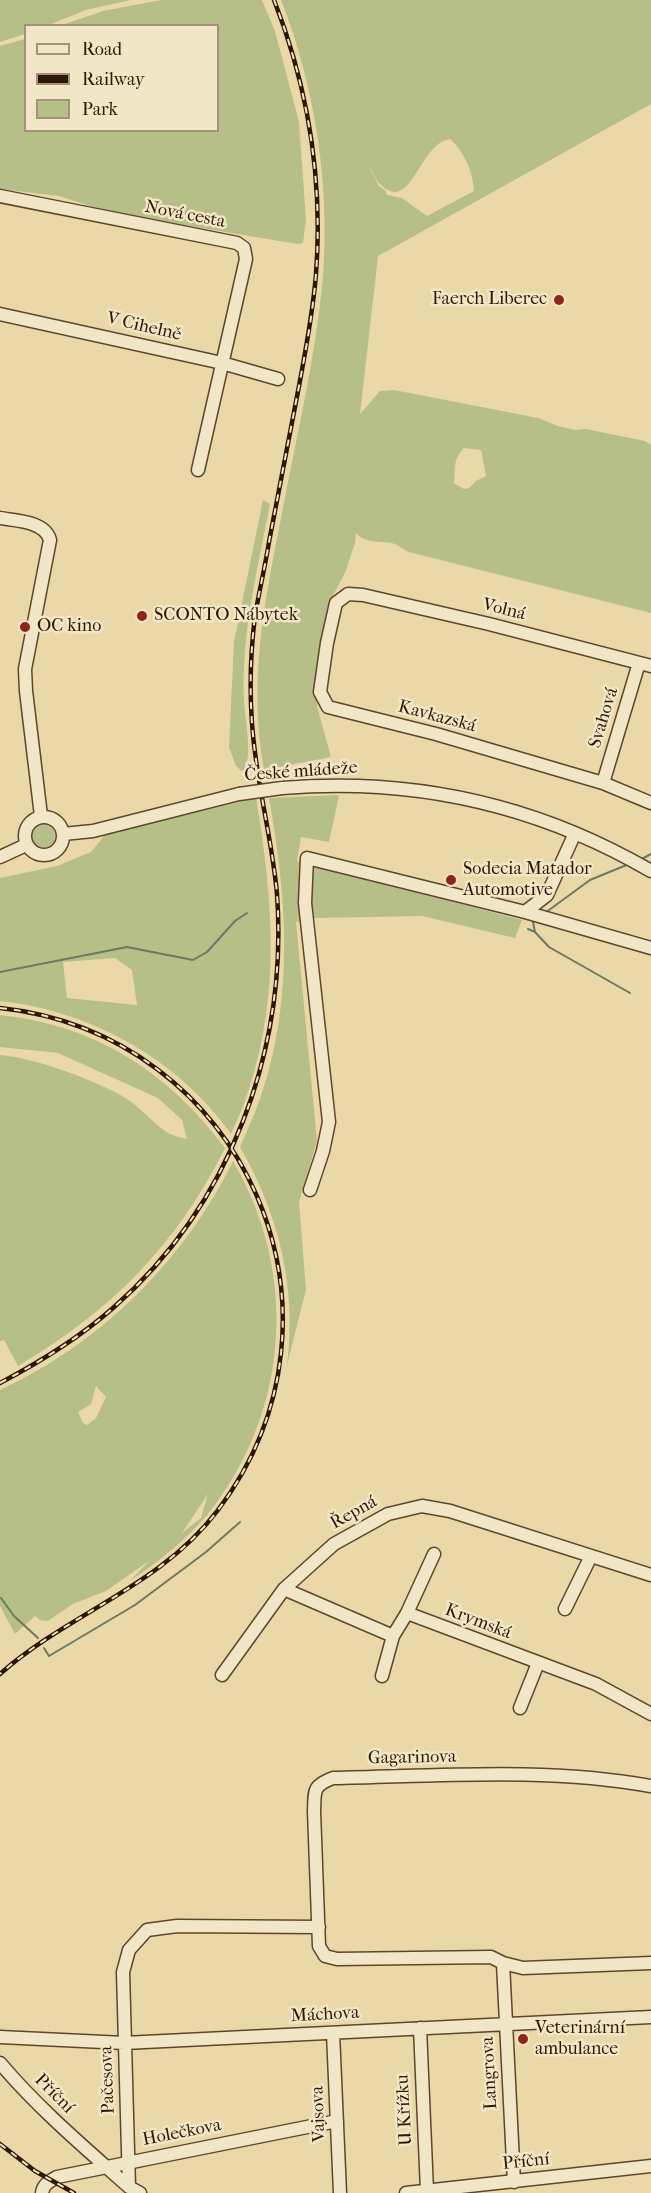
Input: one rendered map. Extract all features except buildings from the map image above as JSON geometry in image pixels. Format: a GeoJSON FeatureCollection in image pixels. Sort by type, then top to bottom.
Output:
{"type":"FeatureCollection","features":[{"type":"Feature","properties":{"kind":"street","name":"Nová cesta"},"geometry":{"type":"LineString","coordinates":[[0,196],[237,243],[244,248],[246,259],[198,470]]}},
{"type":"Feature","properties":{"kind":"street","name":"V Cihelně"},"geometry":{"type":"LineString","coordinates":[[0,314],[222,363],[278,379]]}},
{"type":"Feature","properties":{"kind":"street"},"geometry":{"type":"LineString","coordinates":[[0,518],[41,527],[48,533],[50,540],[25,669],[41,816]]}},
{"type":"Feature","properties":{"kind":"street","name":"Volná"},"geometry":{"type":"LineString","coordinates":[[348,594],[363,595],[477,622],[645,665]]}},
{"type":"Feature","properties":{"kind":"street","name":"Kavkazská"},"geometry":{"type":"LineString","coordinates":[[348,594],[336,603],[327,643],[320,692],[328,706],[436,734],[603,783],[651,803]]}},
{"type":"Feature","properties":{"kind":"street","name":"Svahová"},"geometry":{"type":"LineString","coordinates":[[603,783],[645,665]]}},
{"type":"Feature","properties":{"kind":"street","name":"České mládeže"},"geometry":{"type":"LineString","coordinates":[[63,834],[93,831],[239,794],[332,784],[366,785],[443,794],[501,807],[575,833],[648,869]]}},
{"type":"Feature","properties":{"kind":"street"},"geometry":{"type":"LineString","coordinates":[[41,816],[56,820],[63,834],[60,847],[49,854],[36,854],[26,845],[24,834],[27,826],[41,816]]}},
{"type":"Feature","properties":{"kind":"street"},"geometry":{"type":"LineString","coordinates":[[525,912],[547,895],[575,833]]}},
{"type":"Feature","properties":{"kind":"street"},"geometry":{"type":"LineString","coordinates":[[0,857],[26,845]]}},
{"type":"Feature","properties":{"kind":"street"},"geometry":{"type":"LineString","coordinates":[[310,1190],[330,1122],[305,903],[307,858],[525,912],[651,948]]}},
{"type":"Feature","properties":{"kind":"street","name":"Řepná"},"geometry":{"type":"LineString","coordinates":[[222,1675],[284,1589],[334,1544],[388,1514],[422,1506],[450,1511],[651,1575]]}},
{"type":"Feature","properties":{"kind":"street"},"geometry":{"type":"LineString","coordinates":[[382,1676],[393,1636],[407,1613],[434,1554]]}},
{"type":"Feature","properties":{"kind":"street"},"geometry":{"type":"LineString","coordinates":[[565,1610],[591,1556]]}},
{"type":"Feature","properties":{"kind":"street"},"geometry":{"type":"LineString","coordinates":[[284,1589],[393,1636]]}},
{"type":"Feature","properties":{"kind":"street","name":"Krymská"},"geometry":{"type":"LineString","coordinates":[[407,1613],[596,1684],[651,1714]]}},
{"type":"Feature","properties":{"kind":"street"},"geometry":{"type":"LineString","coordinates":[[520,1708],[538,1663]]}},
{"type":"Feature","properties":{"kind":"street","name":"Gagarinova"},"geometry":{"type":"LineString","coordinates":[[651,1786],[572,1775],[526,1773],[333,1778],[320,1783],[315,1790],[314,1811],[319,1947],[325,1956],[337,1959],[491,1957],[523,1968],[651,1963]]}},
{"type":"Feature","properties":{"kind":"street","name":"Pačesova"},"geometry":{"type":"LineString","coordinates":[[135,2190],[129,2163],[124,2043],[123,1972],[129,1950],[147,1930],[177,1926],[319,1927]]}},
{"type":"Feature","properties":{"kind":"street","name":"Langrova"},"geometry":{"type":"LineString","coordinates":[[503,1963],[514,2182]]}},
{"type":"Feature","properties":{"kind":"street","name":"Máchova"},"geometry":{"type":"LineString","coordinates":[[0,2037],[124,2043],[651,2017]]}},
{"type":"Feature","properties":{"kind":"street","name":"U Křížku"},"geometry":{"type":"LineString","coordinates":[[420,2028],[427,2191]]}},
{"type":"Feature","properties":{"kind":"street","name":"Vajsova"},"geometry":{"type":"LineString","coordinates":[[333,2033],[340,2193]]}},
{"type":"Feature","properties":{"kind":"street","name":"Příční"},"geometry":{"type":"LineString","coordinates":[[0,2063],[29,2097],[107,2168],[135,2190]]}},
{"type":"Feature","properties":{"kind":"street","name":"Holečkova"},"geometry":{"type":"LineString","coordinates":[[42,2193],[43,2188],[57,2177],[337,2121]]}},
{"type":"Feature","properties":{"kind":"street","name":"Příční"},"geometry":{"type":"LineString","coordinates":[[406,2193],[651,2166]]}},
{"type":"Feature","properties":{"kind":"green space"},"geometry":{"type":"Polygon","coordinates":[[[0,0],[131,0],[86,10],[51,24],[24,24],[24,34],[0,42],[0,0]]]}},
{"type":"Feature","properties":{"kind":"green space"},"geometry":{"type":"Polygon","coordinates":[[[161,0],[262,0],[275,31],[299,122],[306,220],[303,243],[297,244],[154,220],[93,207],[59,196],[0,189],[0,46],[24,39],[24,132],[219,132],[219,24],[65,24],[103,11],[161,0]]]}},
{"type":"Feature","properties":{"kind":"green space"},"geometry":{"type":"Polygon","coordinates":[[[281,0],[651,0],[651,104],[378,256],[360,414],[380,391],[394,390],[538,418],[558,426],[575,430],[586,429],[645,441],[651,445],[651,613],[409,552],[395,544],[374,542],[356,533],[345,573],[328,605],[317,706],[331,757],[264,770],[259,737],[260,643],[269,582],[316,337],[325,241],[322,171],[317,136],[311,101],[293,33],[281,0]],[[450,139],[439,143],[430,152],[408,185],[400,191],[390,191],[379,183],[369,167],[379,186],[385,190],[387,195],[402,198],[427,216],[474,191],[467,162],[450,139]],[[464,448],[456,461],[454,483],[464,489],[486,476],[481,450],[464,448]]]}},
{"type":"Feature","properties":{"kind":"green space"},"geometry":{"type":"Polygon","coordinates":[[[263,500],[270,504],[251,601],[245,651],[244,700],[248,756],[244,773],[236,766],[229,747],[234,642],[263,500]]]}},
{"type":"Feature","properties":{"kind":"green space"},"geometry":{"type":"Polygon","coordinates":[[[339,795],[329,842],[301,837],[297,861],[522,920],[515,938],[422,916],[316,918],[296,922],[317,1141],[299,1202],[306,1290],[287,1365],[289,1308],[282,1253],[265,1199],[240,1147],[259,1103],[272,1059],[283,985],[283,910],[269,798],[339,795]]]}},
{"type":"Feature","properties":{"kind":"green space"},"geometry":{"type":"Polygon","coordinates":[[[256,798],[270,909],[270,982],[259,1055],[231,1134],[210,1107],[185,1083],[130,1043],[67,1015],[0,1001],[0,878],[57,866],[91,852],[105,835],[256,798]],[[115,958],[63,962],[67,998],[137,1005],[132,970],[115,958]]]}},
{"type":"Feature","properties":{"kind":"green space"},"geometry":{"type":"Polygon","coordinates":[[[43,824],[48,825],[54,831],[54,841],[48,847],[43,848],[38,847],[32,841],[31,836],[32,831],[38,825],[43,824]]]}},
{"type":"Feature","properties":{"kind":"green space"},"geometry":{"type":"Polygon","coordinates":[[[0,1015],[35,1020],[68,1029],[98,1041],[127,1057],[154,1075],[179,1097],[225,1148],[185,1216],[138,1273],[83,1323],[18,1366],[4,1340],[0,1341],[0,1055],[47,1065],[100,1085],[127,1099],[165,1131],[187,1139],[182,1120],[158,1098],[58,1053],[0,1047],[0,1015]]]}},
{"type":"Feature","properties":{"kind":"green space"},"geometry":{"type":"Polygon","coordinates":[[[233,1161],[254,1203],[268,1247],[275,1291],[276,1336],[271,1380],[258,1424],[240,1465],[206,1516],[186,1537],[154,1564],[130,1581],[149,1561],[106,1591],[73,1604],[48,1621],[40,1620],[35,1616],[15,1634],[0,1606],[0,1390],[37,1371],[105,1323],[164,1265],[213,1198],[233,1161]],[[96,1386],[91,1404],[78,1412],[83,1423],[87,1425],[96,1418],[106,1397],[96,1386]],[[208,1494],[182,1533],[201,1518],[208,1494]]]}},
{"type":"Feature","properties":{"kind":"waterway"},"geometry":{"type":"LineString","coordinates":[[640,860],[651,854]]}},
{"type":"Feature","properties":{"kind":"waterway"},"geometry":{"type":"LineString","coordinates":[[545,913],[590,880],[629,864]]}},
{"type":"Feature","properties":{"kind":"waterway"},"geometry":{"type":"LineString","coordinates":[[0,972],[127,947],[193,960],[207,952],[235,921],[247,913]]}},
{"type":"Feature","properties":{"kind":"waterway"},"geometry":{"type":"LineString","coordinates":[[528,929],[535,932],[533,922]]}},
{"type":"Feature","properties":{"kind":"waterway"},"geometry":{"type":"LineString","coordinates":[[535,932],[549,947],[630,993]]}},
{"type":"Feature","properties":{"kind":"waterway"},"geometry":{"type":"LineString","coordinates":[[44,1648],[49,1656],[135,1605],[206,1552],[240,1522]]}},
{"type":"Feature","properties":{"kind":"waterway"},"geometry":{"type":"LineString","coordinates":[[1,1598],[14,1616],[38,1638]]}},
{"type":"Feature","properties":{"kind":"railway"},"geometry":{"type":"LineString","coordinates":[[0,1383],[59,1349],[113,1308],[154,1267],[190,1222],[220,1172],[243,1120],[261,1066],[273,1009],[278,952],[277,894],[254,742],[251,706],[252,652],[255,616],[309,330],[315,288],[318,239],[315,169],[304,100],[296,66],[274,0]]}},
{"type":"Feature","properties":{"kind":"railway"},"geometry":{"type":"LineString","coordinates":[[0,1008],[86,1029],[158,1070],[215,1126],[256,1195],[279,1271],[281,1352],[261,1433],[218,1510],[195,1537],[142,1579],[55,1633],[0,1674]]}},
{"type":"Feature","properties":{"kind":"railway"},"geometry":{"type":"LineString","coordinates":[[0,2144],[35,2171],[74,2193]]}},
{"type":"Feature","properties":{"kind":"place","name":"Faerch Liberec"},"geometry":{"type":"Point","coordinates":[559,300]}},
{"type":"Feature","properties":{"kind":"place","name":"SCONTO Nábytek"},"geometry":{"type":"Point","coordinates":[142,616]}},
{"type":"Feature","properties":{"kind":"place","name":"OC kino"},"geometry":{"type":"Point","coordinates":[25,627]}},
{"type":"Feature","properties":{"kind":"place","name":"Sodecia Matador Automotive"},"geometry":{"type":"Point","coordinates":[451,880]}},
{"type":"Feature","properties":{"kind":"place","name":"Veterinární ambulance"},"geometry":{"type":"Point","coordinates":[523,2039]}}]}
